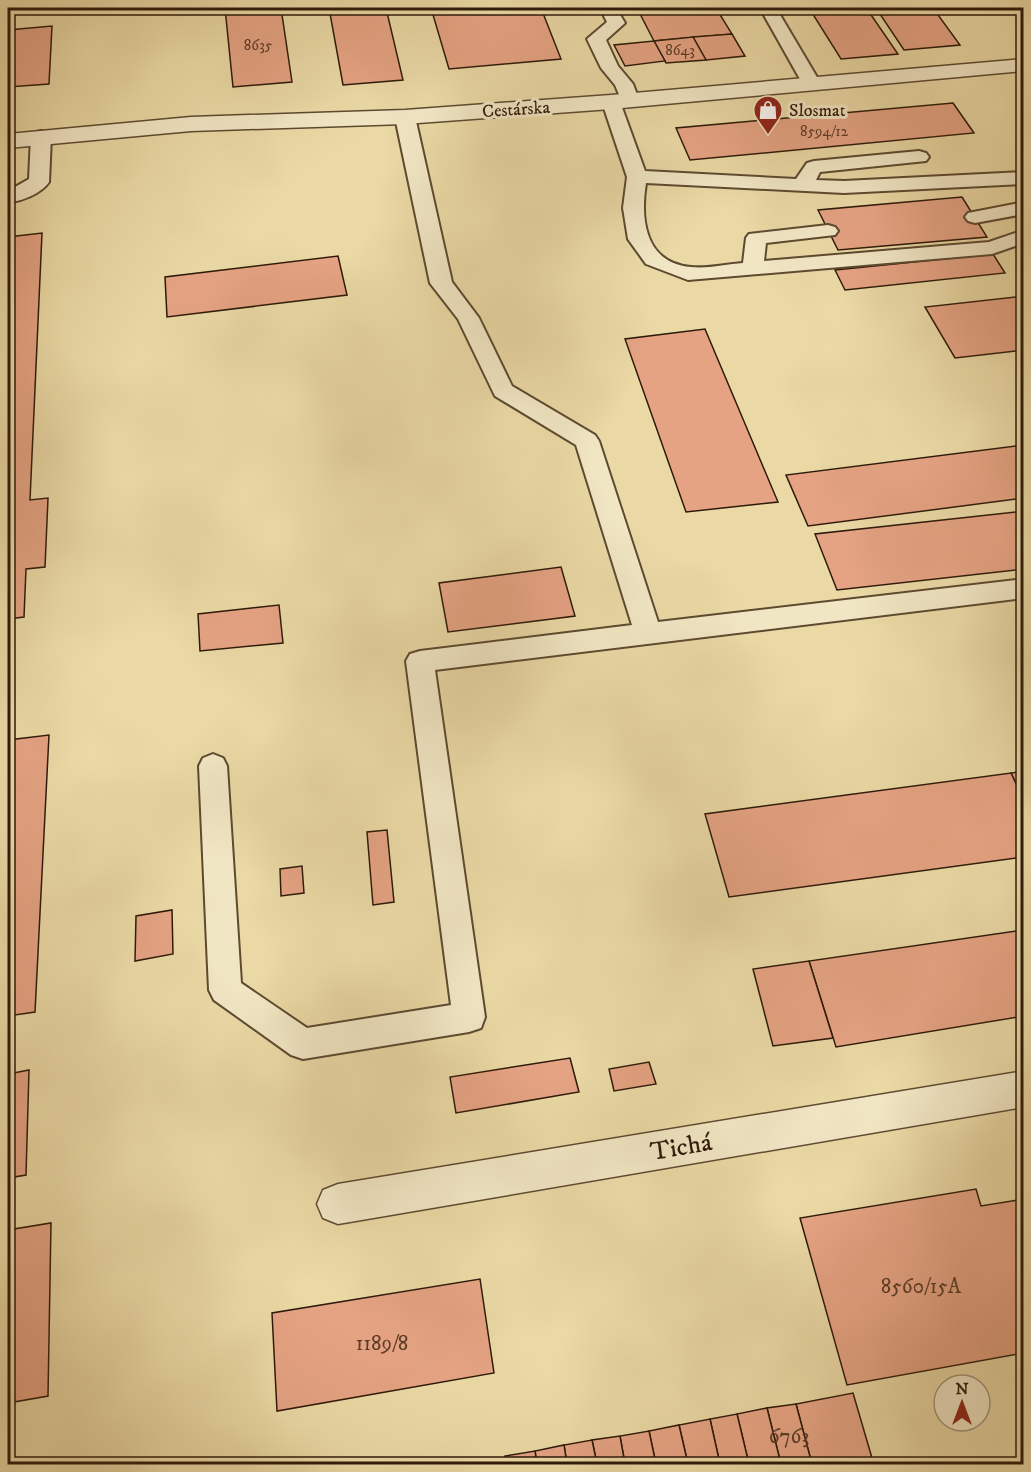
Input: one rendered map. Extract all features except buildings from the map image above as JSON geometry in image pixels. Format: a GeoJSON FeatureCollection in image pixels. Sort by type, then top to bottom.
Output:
{"type":"FeatureCollection","features":[{"type":"Feature","properties":{"kind":"street","name":"Cestárska"},"geometry":{"type":"LineString","coordinates":[[8,141],[41,136],[191,124],[405,117],[620,101],[1023,65]]}},
{"type":"Feature","properties":{"kind":"street","name":"Tichá"},"geometry":{"type":"LineString","coordinates":[[338,1204],[1023,1089]]}},
{"type":"Feature","properties":{"kind":"lane"},"geometry":{"type":"LineString","coordinates":[[608,8],[616,23],[596,39],[610,68],[624,84],[620,101],[637,177],[632,206],[637,234],[650,258],[688,274],[992,248],[1023,236]]}},
{"type":"Feature","properties":{"kind":"lane"},"geometry":{"type":"LineString","coordinates":[[768,8],[812,84]]}},
{"type":"Feature","properties":{"kind":"lane"},"geometry":{"type":"LineString","coordinates":[[405,117],[441,283],[468,318],[503,391],[587,441],[648,633]]}},
{"type":"Feature","properties":{"kind":"lane"},"geometry":{"type":"LineString","coordinates":[[8,197],[15,196],[39,182],[41,136]]}},
{"type":"Feature","properties":{"kind":"lane"},"geometry":{"type":"LineString","coordinates":[[802,185],[814,167],[919,157]]}},
{"type":"Feature","properties":{"kind":"lane"},"geometry":{"type":"LineString","coordinates":[[637,177],[844,187],[1023,178]]}},
{"type":"Feature","properties":{"kind":"lane"},"geometry":{"type":"LineString","coordinates":[[975,218],[1023,208]]}},
{"type":"Feature","properties":{"kind":"lane"},"geometry":{"type":"LineString","coordinates":[[753,270],[756,238],[828,231]]}},
{"type":"Feature","properties":{"kind":"lane"},"geometry":{"type":"LineString","coordinates":[[213,766],[225,990],[303,1044],[468,1017],[420,661],[1023,588]]}},
{"type":"Feature","properties":{"kind":"place","name":"Slosmat"},"geometry":{"type":"Point","coordinates":[768,136]}}]}
